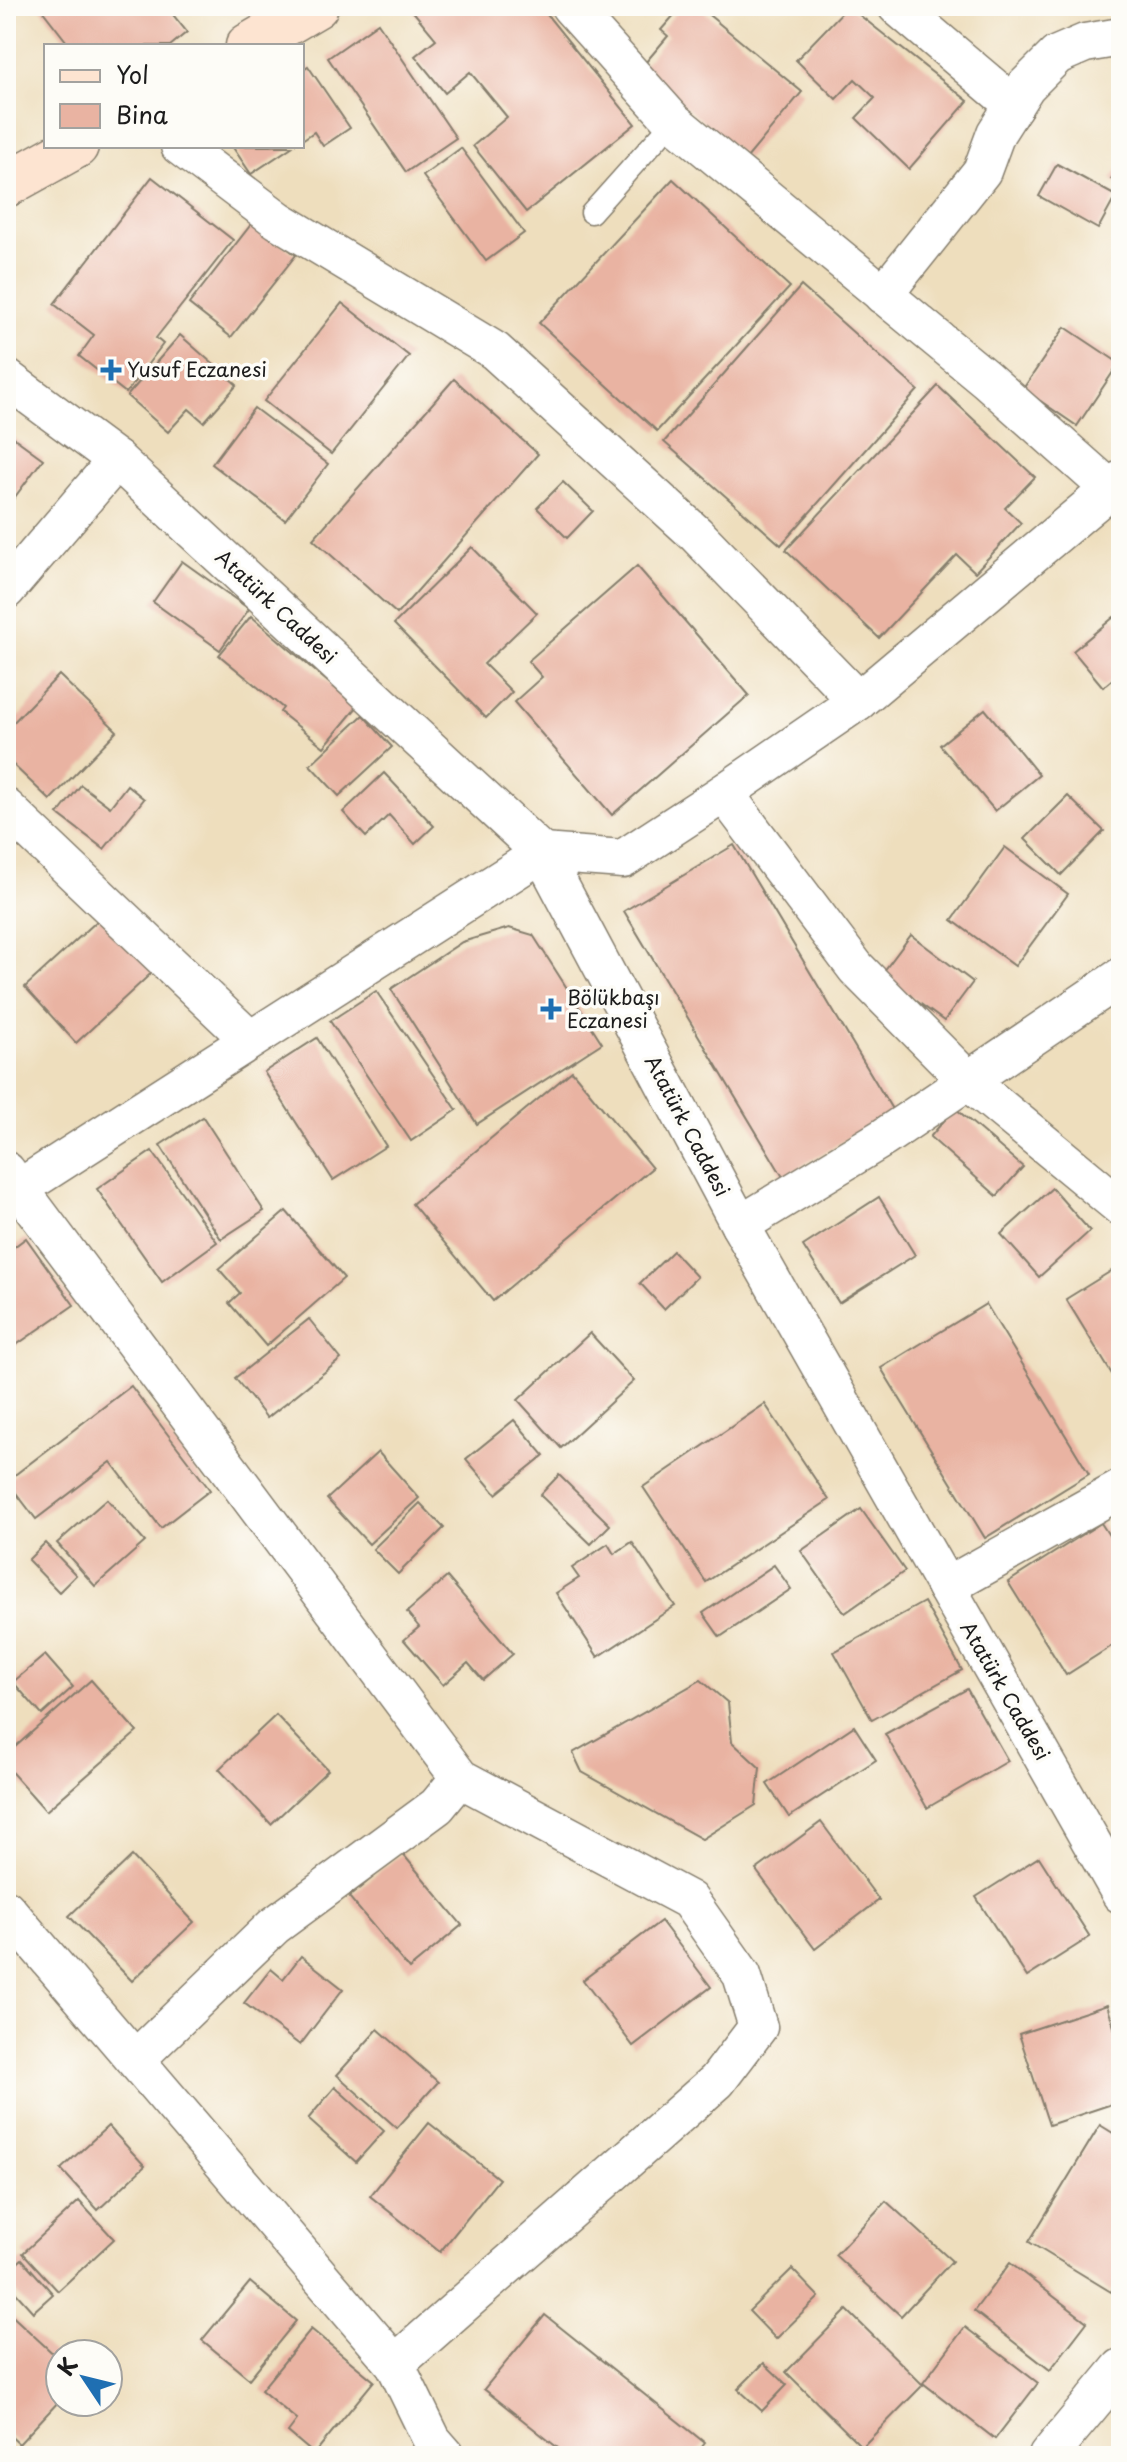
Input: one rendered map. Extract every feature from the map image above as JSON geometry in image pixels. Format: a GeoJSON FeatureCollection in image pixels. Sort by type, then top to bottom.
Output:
{"type":"FeatureCollection","features":[{"type":"Feature","properties":{"kind":"main road"},"geometry":{"type":"LineString","coordinates":[[251,44],[316,6]]}},
{"type":"Feature","properties":{"kind":"main road"},"geometry":{"type":"LineString","coordinates":[[6,185],[72,148]]}},
{"type":"Feature","properties":{"kind":"street"},"geometry":{"type":"LineString","coordinates":[[395,2364],[717,2081],[758,2027],[742,1975],[689,1900],[460,1778],[11,1185],[250,1040],[542,853],[623,859],[858,701],[1115,484],[673,121],[570,6]]}},
{"type":"Feature","properties":{"kind":"street"},"geometry":{"type":"LineString","coordinates":[[897,6],[1014,105]]}},
{"type":"Feature","properties":{"kind":"street"},"geometry":{"type":"LineString","coordinates":[[883,295],[982,171],[996,133],[1026,86],[1057,55],[1085,43],[1121,37]]}},
{"type":"Feature","properties":{"kind":"street"},"geometry":{"type":"LineString","coordinates":[[183,148],[278,220],[495,351],[696,534],[858,701]]}},
{"type":"Feature","properties":{"kind":"street","name":"Atatürk Caddesi"},"geometry":{"type":"LineString","coordinates":[[6,378],[117,460],[542,853],[740,1225],[1121,1894]]}},
{"type":"Feature","properties":{"kind":"street"},"geometry":{"type":"LineString","coordinates":[[6,590],[117,460]]}},
{"type":"Feature","properties":{"kind":"street"},"geometry":{"type":"LineString","coordinates":[[724,793],[856,968],[968,1081],[1121,1207]]}},
{"type":"Feature","properties":{"kind":"street"},"geometry":{"type":"LineString","coordinates":[[6,808],[250,1040]]}},
{"type":"Feature","properties":{"kind":"street"},"geometry":{"type":"LineString","coordinates":[[740,1225],[883,1138],[1121,977]]}},
{"type":"Feature","properties":{"kind":"street"},"geometry":{"type":"LineString","coordinates":[[946,1587],[1121,1489]]}},
{"type":"Feature","properties":{"kind":"street"},"geometry":{"type":"LineString","coordinates":[[136,2059],[274,1926],[437,1806],[460,1778]]}},
{"type":"Feature","properties":{"kind":"street"},"geometry":{"type":"LineString","coordinates":[[6,1909],[395,2364],[432,2440],[446,2456]]}},
{"type":"Feature","properties":{"kind":"street"},"geometry":{"type":"LineString","coordinates":[[1048,2456],[1121,2368]]}},
{"type":"Feature","properties":{"kind":"lane"},"geometry":{"type":"LineString","coordinates":[[591,213],[673,121]]}},
{"type":"Feature","properties":{"kind":"building"},"geometry":{"type":"Polygon","coordinates":[[[39,6],[166,6],[187,32],[172,44],[68,44],[39,6]]]}},
{"type":"Feature","properties":{"kind":"building"},"geometry":{"type":"Polygon","coordinates":[[[414,6],[540,6],[635,124],[526,212],[473,146],[507,117],[470,72],[445,93],[415,56],[436,39],[411,9],[414,6]]]}},
{"type":"Feature","properties":{"kind":"building"},"geometry":{"type":"Polygon","coordinates":[[[682,6],[698,6],[802,92],[747,158],[640,69],[668,36],[661,30],[682,6]]]}},
{"type":"Feature","properties":{"kind":"building"},"geometry":{"type":"Polygon","coordinates":[[[848,6],[968,101],[909,169],[856,118],[875,98],[855,79],[836,99],[796,60],[848,6]]]}},
{"type":"Feature","properties":{"kind":"building"},"geometry":{"type":"Polygon","coordinates":[[[378,23],[456,138],[406,172],[328,58],[378,23]]]}},
{"type":"Feature","properties":{"kind":"building"},"geometry":{"type":"Polygon","coordinates":[[[308,66],[350,128],[323,146],[314,132],[304,139],[304,69],[308,66]]]}},
{"type":"Feature","properties":{"kind":"building"},"geometry":{"type":"Polygon","coordinates":[[[233,148],[290,148],[251,174],[233,148]]]}},
{"type":"Feature","properties":{"kind":"building"},"geometry":{"type":"Polygon","coordinates":[[[461,148],[524,233],[486,261],[423,176],[461,148]]]}},
{"type":"Feature","properties":{"kind":"building"},"geometry":{"type":"Polygon","coordinates":[[[1057,164],[1116,196],[1098,229],[1039,196],[1057,164]]]}},
{"type":"Feature","properties":{"kind":"building"},"geometry":{"type":"Polygon","coordinates":[[[1121,165],[1121,186],[1111,179],[1121,165]]]}},
{"type":"Feature","properties":{"kind":"building"},"geometry":{"type":"Polygon","coordinates":[[[152,177],[233,240],[156,338],[163,344],[126,393],[79,356],[94,335],[54,304],[152,177]]]}},
{"type":"Feature","properties":{"kind":"building"},"geometry":{"type":"Polygon","coordinates":[[[673,179],[790,287],[657,431],[539,323],[673,179]]]}},
{"type":"Feature","properties":{"kind":"building"},"geometry":{"type":"Polygon","coordinates":[[[253,222],[296,255],[231,337],[189,304],[253,222]]]}},
{"type":"Feature","properties":{"kind":"building"},"geometry":{"type":"Polygon","coordinates":[[[801,286],[918,390],[781,545],[664,442],[801,286]]]}},
{"type":"Feature","properties":{"kind":"building"},"geometry":{"type":"Polygon","coordinates":[[[342,303],[409,356],[331,454],[264,401],[342,303]]]}},
{"type":"Feature","properties":{"kind":"building"},"geometry":{"type":"Polygon","coordinates":[[[1065,327],[1119,363],[1077,426],[1023,389],[1065,327]]]}},
{"type":"Feature","properties":{"kind":"building"},"geometry":{"type":"Polygon","coordinates":[[[180,335],[237,385],[204,422],[189,409],[168,432],[127,396],[180,335]]]}},
{"type":"Feature","properties":{"kind":"building"},"geometry":{"type":"Polygon","coordinates":[[[454,379],[538,454],[397,614],[313,539],[454,379]]]}},
{"type":"Feature","properties":{"kind":"building"},"geometry":{"type":"Polygon","coordinates":[[[938,386],[1035,477],[1005,508],[1021,523],[975,572],[957,555],[879,638],[786,550],[938,386]]]}},
{"type":"Feature","properties":{"kind":"building"},"geometry":{"type":"Polygon","coordinates":[[[254,408],[328,464],[285,520],[212,464],[254,408]]]}},
{"type":"Feature","properties":{"kind":"building"},"geometry":{"type":"Polygon","coordinates":[[[6,432],[43,459],[6,509],[6,432]]]}},
{"type":"Feature","properties":{"kind":"building"},"geometry":{"type":"Polygon","coordinates":[[[563,482],[593,511],[567,538],[537,508],[563,482]]]}},
{"type":"Feature","properties":{"kind":"building"},"geometry":{"type":"Polygon","coordinates":[[[472,547],[537,613],[484,664],[512,692],[486,718],[394,624],[472,547]]]}},
{"type":"Feature","properties":{"kind":"building"},"geometry":{"type":"Polygon","coordinates":[[[182,561],[249,609],[220,650],[153,602],[182,561]]]}},
{"type":"Feature","properties":{"kind":"building"},"geometry":{"type":"Polygon","coordinates":[[[637,566],[749,695],[612,815],[514,702],[542,677],[528,661],[637,566]]]}},
{"type":"Feature","properties":{"kind":"building"},"geometry":{"type":"Polygon","coordinates":[[[251,616],[357,707],[324,747],[280,712],[283,708],[219,655],[251,616]]]}},
{"type":"Feature","properties":{"kind":"building"},"geometry":{"type":"Polygon","coordinates":[[[1114,617],[1121,626],[1121,672],[1103,687],[1073,651],[1114,617]]]}},
{"type":"Feature","properties":{"kind":"building"},"geometry":{"type":"Polygon","coordinates":[[[59,675],[117,731],[50,800],[6,758],[6,730],[59,675]]]}},
{"type":"Feature","properties":{"kind":"building"},"geometry":{"type":"Polygon","coordinates":[[[985,709],[1039,775],[995,811],[940,745],[985,709]]]}},
{"type":"Feature","properties":{"kind":"building"},"geometry":{"type":"Polygon","coordinates":[[[363,715],[392,747],[339,796],[310,765],[363,715]]]}},
{"type":"Feature","properties":{"kind":"building"},"geometry":{"type":"Polygon","coordinates":[[[384,773],[434,826],[415,844],[389,815],[366,837],[343,812],[384,773]]]}},
{"type":"Feature","properties":{"kind":"building"},"geometry":{"type":"Polygon","coordinates":[[[81,785],[110,807],[127,785],[144,799],[104,849],[58,814],[81,785]]]}},
{"type":"Feature","properties":{"kind":"building"},"geometry":{"type":"Polygon","coordinates":[[[1068,796],[1104,831],[1061,875],[1025,839],[1068,796]]]}},
{"type":"Feature","properties":{"kind":"building"},"geometry":{"type":"Polygon","coordinates":[[[734,845],[893,1111],[783,1177],[624,911],[734,845]]]}},
{"type":"Feature","properties":{"kind":"building"},"geometry":{"type":"Polygon","coordinates":[[[1005,847],[1068,894],[1015,966],[952,920],[1005,847]]]}},
{"type":"Feature","properties":{"kind":"building"},"geometry":{"type":"Polygon","coordinates":[[[108,911],[159,966],[76,1043],[25,987],[108,911]]]}},
{"type":"Feature","properties":{"kind":"building"},"geometry":{"type":"Polygon","coordinates":[[[509,928],[533,935],[602,1043],[477,1124],[391,989],[462,942],[509,928]]]}},
{"type":"Feature","properties":{"kind":"building"},"geometry":{"type":"Polygon","coordinates":[[[911,935],[973,982],[944,1021],[881,975],[911,935]]]}},
{"type":"Feature","properties":{"kind":"building"},"geometry":{"type":"Polygon","coordinates":[[[376,991],[457,1110],[411,1141],[330,1021],[376,991]]]}},
{"type":"Feature","properties":{"kind":"building"},"geometry":{"type":"Polygon","coordinates":[[[317,1038],[386,1146],[333,1180],[264,1072],[317,1038]]]}},
{"type":"Feature","properties":{"kind":"building"},"geometry":{"type":"Polygon","coordinates":[[[572,1071],[652,1168],[493,1301],[412,1204],[572,1071]]]}},
{"type":"Feature","properties":{"kind":"building"},"geometry":{"type":"Polygon","coordinates":[[[955,1108],[1023,1167],[997,1196],[930,1137],[955,1108]]]}},
{"type":"Feature","properties":{"kind":"building"},"geometry":{"type":"Polygon","coordinates":[[[203,1117],[264,1211],[221,1239],[160,1145],[203,1117]]]}},
{"type":"Feature","properties":{"kind":"building"},"geometry":{"type":"Polygon","coordinates":[[[152,1151],[217,1242],[162,1282],[97,1189],[152,1151]]]}},
{"type":"Feature","properties":{"kind":"building"},"geometry":{"type":"Polygon","coordinates":[[[1052,1188],[1090,1231],[1039,1277],[1001,1234],[1052,1188]]]}},
{"type":"Feature","properties":{"kind":"building"},"geometry":{"type":"Polygon","coordinates":[[[879,1197],[915,1255],[839,1303],[803,1246],[879,1197]]]}},
{"type":"Feature","properties":{"kind":"building"},"geometry":{"type":"Polygon","coordinates":[[[286,1211],[344,1278],[266,1346],[229,1303],[240,1293],[219,1269],[286,1211]]]}},
{"type":"Feature","properties":{"kind":"building"},"geometry":{"type":"Polygon","coordinates":[[[26,1238],[74,1305],[6,1352],[6,1253],[26,1238]]]}},
{"type":"Feature","properties":{"kind":"building"},"geometry":{"type":"Polygon","coordinates":[[[673,1251],[697,1277],[664,1309],[640,1283],[673,1251]]]}},
{"type":"Feature","properties":{"kind":"building"},"geometry":{"type":"Polygon","coordinates":[[[1121,1265],[1121,1389],[1066,1299],[1121,1265]]]}},
{"type":"Feature","properties":{"kind":"building"},"geometry":{"type":"Polygon","coordinates":[[[986,1304],[1089,1474],[985,1538],[881,1368],[986,1304]]]}},
{"type":"Feature","properties":{"kind":"building"},"geometry":{"type":"Polygon","coordinates":[[[309,1319],[341,1359],[267,1418],[235,1378],[309,1319]]]}},
{"type":"Feature","properties":{"kind":"building"},"geometry":{"type":"Polygon","coordinates":[[[590,1333],[634,1381],[561,1448],[518,1400],[590,1333]]]}},
{"type":"Feature","properties":{"kind":"building"},"geometry":{"type":"Polygon","coordinates":[[[131,1386],[210,1490],[161,1528],[111,1462],[36,1519],[7,1481],[131,1386]]]}},
{"type":"Feature","properties":{"kind":"building"},"geometry":{"type":"Polygon","coordinates":[[[765,1404],[829,1500],[706,1582],[643,1487],[765,1404]]]}},
{"type":"Feature","properties":{"kind":"building"},"geometry":{"type":"Polygon","coordinates":[[[514,1420],[544,1455],[496,1494],[466,1459],[514,1420]]]}},
{"type":"Feature","properties":{"kind":"building"},"geometry":{"type":"Polygon","coordinates":[[[378,1452],[419,1498],[369,1544],[327,1499],[378,1452]]]}},
{"type":"Feature","properties":{"kind":"building"},"geometry":{"type":"Polygon","coordinates":[[[559,1475],[610,1525],[591,1544],[540,1495],[559,1475]]]}},
{"type":"Feature","properties":{"kind":"building"},"geometry":{"type":"Polygon","coordinates":[[[107,1499],[145,1542],[95,1586],[57,1543],[107,1499]]]}},
{"type":"Feature","properties":{"kind":"building"},"geometry":{"type":"Polygon","coordinates":[[[420,1503],[444,1528],[398,1574],[373,1549],[420,1503]]]}},
{"type":"Feature","properties":{"kind":"building"},"geometry":{"type":"Polygon","coordinates":[[[861,1509],[905,1571],[845,1613],[801,1551],[861,1509]]]}},
{"type":"Feature","properties":{"kind":"building"},"geometry":{"type":"Polygon","coordinates":[[[1101,1523],[1121,1554],[1121,1640],[1066,1675],[1008,1582],[1101,1523]]]}},
{"type":"Feature","properties":{"kind":"building"},"geometry":{"type":"Polygon","coordinates":[[[632,1542],[675,1606],[598,1657],[556,1593],[579,1578],[572,1568],[608,1544],[614,1554],[632,1542]]]}},
{"type":"Feature","properties":{"kind":"building"},"geometry":{"type":"Polygon","coordinates":[[[45,1543],[76,1575],[59,1592],[28,1560],[45,1543]]]}},
{"type":"Feature","properties":{"kind":"building"},"geometry":{"type":"Polygon","coordinates":[[[774,1565],[791,1589],[720,1637],[703,1613],[774,1565]]]}},
{"type":"Feature","properties":{"kind":"building"},"geometry":{"type":"Polygon","coordinates":[[[447,1577],[513,1654],[483,1680],[468,1663],[443,1685],[404,1640],[419,1627],[407,1612],[447,1577]]]}},
{"type":"Feature","properties":{"kind":"building"},"geometry":{"type":"Polygon","coordinates":[[[924,1602],[962,1670],[872,1720],[834,1652],[924,1602]]]}},
{"type":"Feature","properties":{"kind":"building"},"geometry":{"type":"Polygon","coordinates":[[[45,1655],[73,1687],[42,1715],[13,1682],[45,1655]]]}},
{"type":"Feature","properties":{"kind":"building"},"geometry":{"type":"Polygon","coordinates":[[[91,1680],[137,1732],[46,1811],[6,1766],[6,1755],[91,1680]]]}},
{"type":"Feature","properties":{"kind":"building"},"geometry":{"type":"Polygon","coordinates":[[[701,1680],[728,1703],[732,1742],[760,1768],[756,1805],[702,1839],[582,1772],[573,1753],[701,1680]]]}},
{"type":"Feature","properties":{"kind":"building"},"geometry":{"type":"Polygon","coordinates":[[[967,1689],[1008,1761],[927,1808],[885,1734],[967,1689]]]}},
{"type":"Feature","properties":{"kind":"building"},"geometry":{"type":"Polygon","coordinates":[[[276,1715],[328,1770],[271,1824],[219,1769],[276,1715]]]}},
{"type":"Feature","properties":{"kind":"building"},"geometry":{"type":"Polygon","coordinates":[[[854,1726],[876,1760],[789,1817],[767,1784],[854,1726]]]}},
{"type":"Feature","properties":{"kind":"building"},"geometry":{"type":"Polygon","coordinates":[[[821,1822],[879,1900],[815,1949],[756,1870],[821,1822]]]}},
{"type":"Feature","properties":{"kind":"building"},"geometry":{"type":"Polygon","coordinates":[[[402,1853],[462,1925],[409,1969],[349,1897],[402,1853]]]}},
{"type":"Feature","properties":{"kind":"building"},"geometry":{"type":"Polygon","coordinates":[[[132,1856],[194,1922],[132,1981],[69,1916],[132,1856]]]}},
{"type":"Feature","properties":{"kind":"building"},"geometry":{"type":"Polygon","coordinates":[[[1039,1857],[1090,1937],[1027,1977],[976,1897],[1039,1857]]]}},
{"type":"Feature","properties":{"kind":"building"},"geometry":{"type":"Polygon","coordinates":[[[661,1921],[711,1987],[633,2046],[583,1980],[661,1921]]]}},
{"type":"Feature","properties":{"kind":"building"},"geometry":{"type":"Polygon","coordinates":[[[301,1956],[343,1989],[300,2045],[244,2003],[271,1969],[283,1979],[301,1956]]]}},
{"type":"Feature","properties":{"kind":"building"},"geometry":{"type":"Polygon","coordinates":[[[1107,2005],[1121,2049],[1121,2101],[1049,2125],[1019,2034],[1107,2005]]]}},
{"type":"Feature","properties":{"kind":"building"},"geometry":{"type":"Polygon","coordinates":[[[378,2029],[438,2082],[397,2128],[337,2075],[378,2029]]]}},
{"type":"Feature","properties":{"kind":"building"},"geometry":{"type":"Polygon","coordinates":[[[335,2087],[384,2131],[356,2162],[308,2119],[335,2087]]]}},
{"type":"Feature","properties":{"kind":"building"},"geometry":{"type":"Polygon","coordinates":[[[429,2123],[499,2179],[440,2252],[370,2196],[429,2123]]]}},
{"type":"Feature","properties":{"kind":"building"},"geometry":{"type":"Polygon","coordinates":[[[1100,2125],[1121,2138],[1121,2276],[1111,2292],[1029,2242],[1100,2125]]]}},
{"type":"Feature","properties":{"kind":"building"},"geometry":{"type":"Polygon","coordinates":[[[108,2126],[145,2166],[98,2210],[61,2169],[108,2126]]]}},
{"type":"Feature","properties":{"kind":"building"},"geometry":{"type":"Polygon","coordinates":[[[79,2201],[114,2239],[58,2291],[23,2253],[79,2201]]]}},
{"type":"Feature","properties":{"kind":"building"},"geometry":{"type":"Polygon","coordinates":[[[886,2201],[952,2261],[901,2316],[835,2255],[886,2201]]]}},
{"type":"Feature","properties":{"kind":"building"},"geometry":{"type":"Polygon","coordinates":[[[22,2259],[53,2294],[33,2312],[6,2282],[6,2273],[22,2259]]]}},
{"type":"Feature","properties":{"kind":"building"},"geometry":{"type":"Polygon","coordinates":[[[1010,2263],[1087,2322],[1050,2370],[974,2311],[1010,2263]]]}},
{"type":"Feature","properties":{"kind":"building"},"geometry":{"type":"Polygon","coordinates":[[[792,2269],[819,2297],[776,2339],[749,2311],[792,2269]]]}},
{"type":"Feature","properties":{"kind":"building"},"geometry":{"type":"Polygon","coordinates":[[[250,2282],[296,2321],[249,2379],[202,2340],[250,2282]]]}},
{"type":"Feature","properties":{"kind":"building"},"geometry":{"type":"Polygon","coordinates":[[[6,2310],[44,2345],[44,2417],[19,2444],[6,2432],[6,2310]]]}},
{"type":"Feature","properties":{"kind":"building"},"geometry":{"type":"Polygon","coordinates":[[[847,2310],[923,2385],[862,2447],[786,2372],[847,2310]]]}},
{"type":"Feature","properties":{"kind":"building"},"geometry":{"type":"Polygon","coordinates":[[[545,2315],[705,2443],[695,2456],[568,2456],[484,2389],[545,2315]]]}},
{"type":"Feature","properties":{"kind":"building"},"geometry":{"type":"Polygon","coordinates":[[[965,2327],[1038,2383],[995,2439],[923,2383],[965,2327]]]}},
{"type":"Feature","properties":{"kind":"building"},"geometry":{"type":"Polygon","coordinates":[[[311,2329],[374,2381],[314,2454],[288,2432],[297,2420],[261,2390],[311,2329]]]}},
{"type":"Feature","properties":{"kind":"building"},"geometry":{"type":"Polygon","coordinates":[[[764,2363],[787,2385],[762,2411],[738,2389],[764,2363]]]}},
{"type":"Feature","properties":{"kind":"place","name":"Yusuf Eczanesi"},"geometry":{"type":"Point","coordinates":[111,370]}},
{"type":"Feature","properties":{"kind":"place","name":"Bölükbaşı Eczanesi"},"geometry":{"type":"Point","coordinates":[551,1009]}}]}
